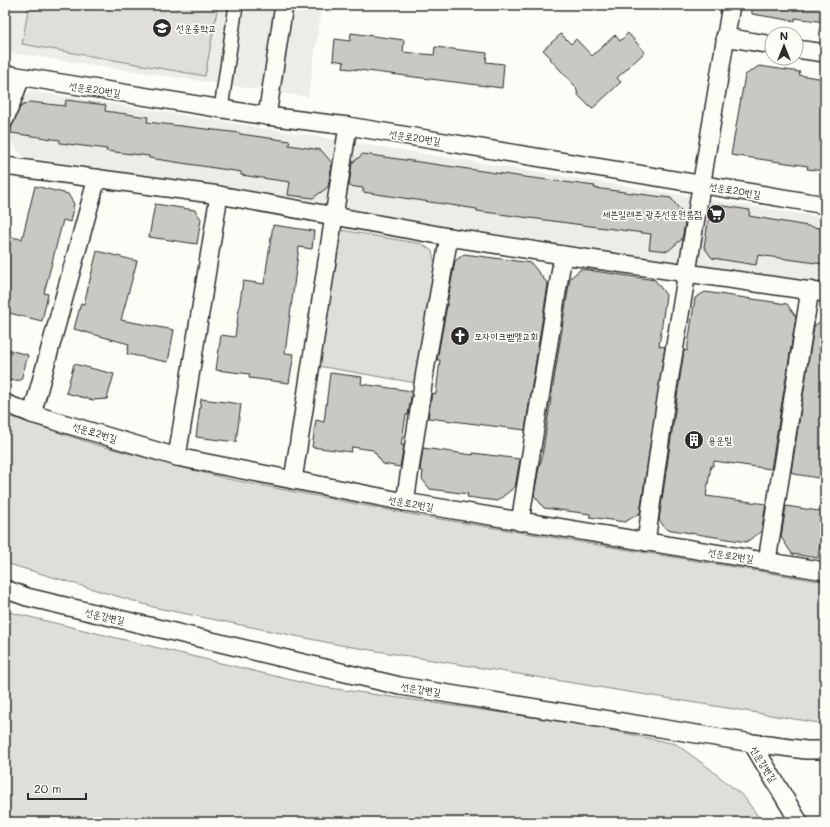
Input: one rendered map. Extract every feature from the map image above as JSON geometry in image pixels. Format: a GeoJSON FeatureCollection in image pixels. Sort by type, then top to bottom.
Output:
{"type":"FeatureCollection","features":[{"type":"Feature","properties":{"kind":"street"},"geometry":{"type":"LineString","coordinates":[[222,109],[236,5]]}},
{"type":"Feature","properties":{"kind":"street"},"geometry":{"type":"LineString","coordinates":[[267,116],[284,5]]}},
{"type":"Feature","properties":{"kind":"street"},"geometry":{"type":"LineString","coordinates":[[646,542],[650,505],[731,5]]}},
{"type":"Feature","properties":{"kind":"street"},"geometry":{"type":"LineString","coordinates":[[725,37],[764,43]]}},
{"type":"Feature","properties":{"kind":"street"},"geometry":{"type":"LineString","coordinates":[[804,49],[825,53]]}},
{"type":"Feature","properties":{"kind":"street"},"geometry":{"type":"LineString","coordinates":[[5,119],[13,76]]}},
{"type":"Feature","properties":{"kind":"street","name":"선운로20번길"},"geometry":{"type":"LineString","coordinates":[[13,76],[267,116],[348,126],[825,205]]}},
{"type":"Feature","properties":{"kind":"street"},"geometry":{"type":"LineString","coordinates":[[293,480],[348,126]]}},
{"type":"Feature","properties":{"kind":"street"},"geometry":{"type":"LineString","coordinates":[[5,166],[219,195],[448,237],[817,291],[766,561]]}},
{"type":"Feature","properties":{"kind":"street"},"geometry":{"type":"LineString","coordinates":[[32,414],[97,178]]}},
{"type":"Feature","properties":{"kind":"street"},"geometry":{"type":"LineString","coordinates":[[177,457],[219,195]]}},
{"type":"Feature","properties":{"kind":"street"},"geometry":{"type":"LineString","coordinates":[[405,502],[426,365],[448,237]]}},
{"type":"Feature","properties":{"kind":"street"},"geometry":{"type":"LineString","coordinates":[[520,522],[563,255]]}},
{"type":"Feature","properties":{"kind":"street","name":"선운로2번길"},"geometry":{"type":"LineString","coordinates":[[5,403],[32,414],[177,457],[405,502],[825,571]]}},
{"type":"Feature","properties":{"kind":"street","name":"선운강변길"},"geometry":{"type":"LineString","coordinates":[[5,589],[27,597],[400,686],[752,743],[799,822]]}},
{"type":"Feature","properties":{"kind":"street"},"geometry":{"type":"LineString","coordinates":[[752,743],[806,750],[825,750]]}},
{"type":"Feature","properties":{"kind":"street"},"geometry":{"type":"LineString","coordinates":[[806,750],[825,746]]}},
{"type":"Feature","properties":{"kind":"shaded area","name":"선운중학교"},"geometry":{"type":"Polygon","coordinates":[[[5,5],[322,5],[308,97],[5,52],[5,5]]]}},
{"type":"Feature","properties":{"kind":"shaded area"},"geometry":{"type":"Polygon","coordinates":[[[29,5],[218,5],[205,76],[22,44],[29,5]]]}},
{"type":"Feature","properties":{"kind":"shaded area"},"geometry":{"type":"Polygon","coordinates":[[[31,91],[825,218],[825,286],[770,276],[304,204],[22,156],[8,137],[14,103],[31,91]]]}},
{"type":"Feature","properties":{"kind":"shaded area"},"geometry":{"type":"Polygon","coordinates":[[[341,230],[422,244],[432,251],[436,268],[416,383],[318,366],[341,230]]]}},
{"type":"Feature","properties":{"kind":"shaded area"},"geometry":{"type":"Polygon","coordinates":[[[5,415],[97,445],[228,479],[409,514],[825,582],[825,724],[340,645],[157,608],[5,563],[5,415]]]}},
{"type":"Feature","properties":{"kind":"shaded area"},"geometry":{"type":"Polygon","coordinates":[[[5,611],[316,686],[586,725],[676,744],[709,768],[744,797],[762,822],[5,822],[5,611]]]}},
{"type":"Feature","properties":{"kind":"building"},"geometry":{"type":"Polygon","coordinates":[[[752,5],[825,5],[825,22],[795,18],[795,21],[752,14],[752,5]]]}},
{"type":"Feature","properties":{"kind":"building"},"geometry":{"type":"Polygon","coordinates":[[[351,33],[404,40],[403,52],[434,55],[435,47],[487,53],[486,62],[504,64],[502,88],[343,68],[344,62],[333,60],[335,39],[350,41],[351,33]]]}},
{"type":"Feature","properties":{"kind":"building"},"geometry":{"type":"Polygon","coordinates":[[[628,33],[645,52],[617,78],[621,82],[592,109],[578,95],[576,87],[543,50],[561,34],[571,44],[576,39],[592,56],[615,35],[620,41],[628,33]]]}},
{"type":"Feature","properties":{"kind":"building"},"geometry":{"type":"Polygon","coordinates":[[[759,66],[800,72],[799,75],[825,79],[825,171],[807,169],[808,166],[731,155],[745,75],[759,66]]]}},
{"type":"Feature","properties":{"kind":"building"},"geometry":{"type":"Polygon","coordinates":[[[66,100],[106,105],[105,111],[148,117],[147,122],[240,133],[290,141],[289,145],[321,150],[332,163],[328,187],[313,198],[288,195],[290,182],[241,175],[241,172],[149,158],[149,156],[106,151],[107,149],[60,143],[60,140],[11,133],[12,125],[20,107],[30,102],[65,106],[66,100]]]}},
{"type":"Feature","properties":{"kind":"building"},"geometry":{"type":"Polygon","coordinates":[[[363,154],[671,198],[686,218],[682,239],[668,251],[649,249],[651,234],[477,211],[477,209],[363,192],[363,188],[349,186],[352,163],[363,154]]]}},
{"type":"Feature","properties":{"kind":"building"},"geometry":{"type":"Polygon","coordinates":[[[35,186],[68,194],[74,204],[70,222],[63,220],[44,293],[48,294],[42,321],[5,312],[5,236],[22,239],[35,186]]]}},
{"type":"Feature","properties":{"kind":"building"},"geometry":{"type":"Polygon","coordinates":[[[155,204],[195,210],[201,219],[197,244],[149,237],[155,204]]]}},
{"type":"Feature","properties":{"kind":"building"},"geometry":{"type":"Polygon","coordinates":[[[711,204],[750,210],[749,216],[825,229],[823,264],[758,255],[756,265],[712,258],[704,247],[711,204]]]}},
{"type":"Feature","properties":{"kind":"building"},"geometry":{"type":"Polygon","coordinates":[[[273,225],[314,231],[312,249],[299,247],[285,353],[294,354],[289,383],[249,378],[250,374],[216,370],[221,335],[235,337],[243,281],[264,284],[273,225]]]}},
{"type":"Feature","properties":{"kind":"building"},"geometry":{"type":"Polygon","coordinates":[[[97,251],[137,261],[121,320],[174,330],[168,362],[127,354],[129,344],[74,329],[81,303],[84,304],[97,251]]]}},
{"type":"Feature","properties":{"kind":"building"},"geometry":{"type":"Polygon","coordinates":[[[464,254],[531,263],[548,284],[525,430],[428,418],[432,393],[436,394],[440,360],[437,360],[455,261],[464,254]]]}},
{"type":"Feature","properties":{"kind":"building"},"geometry":{"type":"Polygon","coordinates":[[[581,269],[655,280],[666,295],[659,346],[665,347],[640,513],[625,522],[590,517],[590,514],[544,508],[534,495],[541,462],[570,278],[581,269]]]}},
{"type":"Feature","properties":{"kind":"building"},"geometry":{"type":"Polygon","coordinates":[[[705,292],[787,304],[796,317],[771,469],[714,461],[713,466],[711,466],[706,496],[766,504],[761,532],[746,542],[666,529],[659,520],[684,350],[687,351],[695,298],[705,292]]]}},
{"type":"Feature","properties":{"kind":"building"},"geometry":{"type":"Polygon","coordinates":[[[825,318],[825,479],[794,474],[791,472],[814,326],[825,318]]]}},
{"type":"Feature","properties":{"kind":"building"},"geometry":{"type":"Polygon","coordinates":[[[5,349],[28,355],[21,380],[5,381],[5,349]]]}},
{"type":"Feature","properties":{"kind":"building"},"geometry":{"type":"Polygon","coordinates":[[[74,364],[114,374],[107,399],[93,400],[66,393],[74,364]]]}},
{"type":"Feature","properties":{"kind":"building"},"geometry":{"type":"Polygon","coordinates":[[[330,373],[362,377],[361,384],[412,391],[401,445],[404,445],[400,467],[383,464],[373,450],[352,447],[351,452],[312,447],[316,420],[324,422],[330,373]]]}},
{"type":"Feature","properties":{"kind":"building"},"geometry":{"type":"Polygon","coordinates":[[[201,399],[241,404],[236,442],[196,437],[201,399]]]}},
{"type":"Feature","properties":{"kind":"building"},"geometry":{"type":"Polygon","coordinates":[[[423,448],[473,455],[473,453],[520,459],[515,487],[497,501],[467,497],[468,494],[430,489],[422,479],[423,471],[420,470],[423,448]]]}},
{"type":"Feature","properties":{"kind":"building"},"geometry":{"type":"Polygon","coordinates":[[[786,506],[825,512],[818,558],[792,554],[781,537],[786,506]]]}},
{"type":"Feature","properties":{"kind":"place","name":"선운중학교"},"geometry":{"type":"Point","coordinates":[162,28]}},
{"type":"Feature","properties":{"kind":"place","name":"세븐일레븐 광주선운원룸점"},"geometry":{"type":"Point","coordinates":[716,214]}},
{"type":"Feature","properties":{"kind":"place","name":"모자이크벧엘교회"},"geometry":{"type":"Point","coordinates":[460,336]}},
{"type":"Feature","properties":{"kind":"place","name":"용운빌"},"geometry":{"type":"Point","coordinates":[694,440]}}]}
